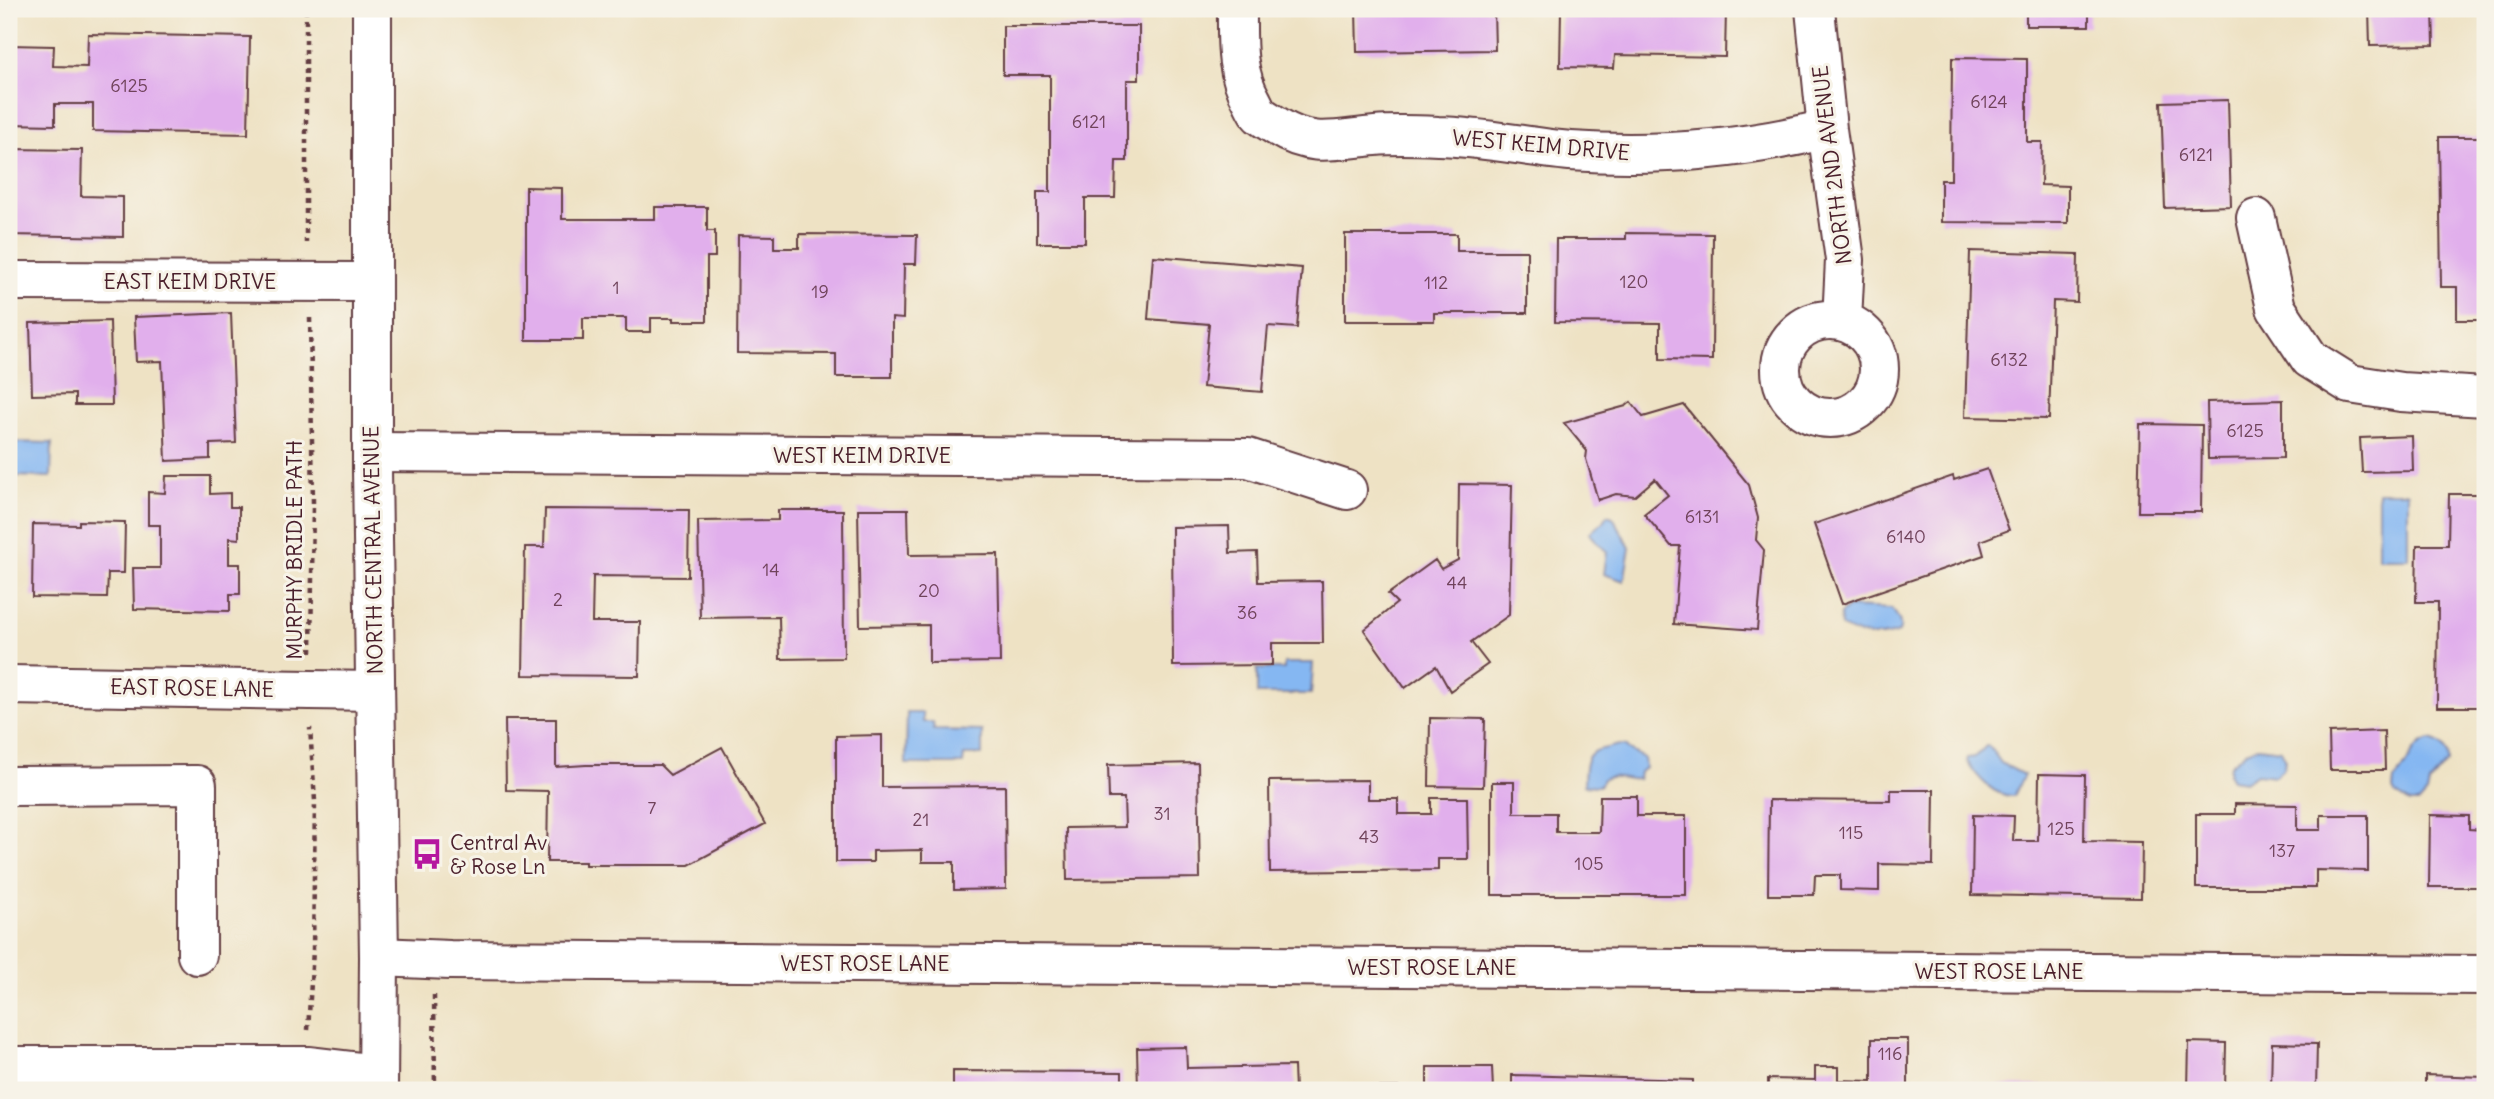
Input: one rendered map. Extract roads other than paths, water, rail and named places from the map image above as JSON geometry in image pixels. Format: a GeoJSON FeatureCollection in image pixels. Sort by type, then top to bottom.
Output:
{"type":"FeatureCollection","features":[{"type":"Feature","properties":{"kind":"street","name":"NORTH CENTRAL AVENUE"},"geometry":{"type":"LineString","coordinates":[[372,9],[372,452],[379,957],[378,1082]]}},
{"type":"Feature","properties":{"kind":"street","name":"WEST KEIM DRIVE"},"geometry":{"type":"LineString","coordinates":[[1237,9],[1238,68],[1245,89],[1259,114],[1288,133],[1319,142],[1382,136],[1439,136],[1621,154],[1673,153],[1777,141],[1827,129]]}},
{"type":"Feature","properties":{"kind":"street","name":"NORTH 2ND AVENUE"},"geometry":{"type":"LineString","coordinates":[[1815,9],[1827,129],[1845,260],[1842,321]]}},
{"type":"Feature","properties":{"kind":"street"},"geometry":{"type":"LineString","coordinates":[[2256,218],[2276,308],[2310,359],[2350,384],[2401,392],[2485,397]]}},
{"type":"Feature","properties":{"kind":"street","name":"EAST KEIM DRIVE"},"geometry":{"type":"LineString","coordinates":[[9,281],[372,282]]}},
{"type":"Feature","properties":{"kind":"street","name":"WEST KEIM DRIVE"},"geometry":{"type":"LineString","coordinates":[[372,452],[1248,458],[1347,490]]}},
{"type":"Feature","properties":{"kind":"street","name":"EAST ROSE LANE"},"geometry":{"type":"LineString","coordinates":[[9,685],[375,691]]}},
{"type":"Feature","properties":{"kind":"street"},"geometry":{"type":"LineString","coordinates":[[9,786],[197,785],[197,955]]}},
{"type":"Feature","properties":{"kind":"street","name":"WEST ROSE LANE"},"geometry":{"type":"LineString","coordinates":[[379,957],[450,961],[2485,975]]}},
{"type":"Feature","properties":{"kind":"street"},"geometry":{"type":"LineString","coordinates":[[9,1066],[206,1078],[310,1066],[378,1082]]}},
{"type":"Feature","properties":{"kind":"water"},"geometry":{"type":"Polygon","coordinates":[[[9,442],[52,443],[51,477],[9,476],[9,442]]]}},
{"type":"Feature","properties":{"kind":"water"},"geometry":{"type":"Polygon","coordinates":[[[2378,492],[2408,492],[2408,558],[2378,558],[2378,492]]]}},
{"type":"Feature","properties":{"kind":"water"},"geometry":{"type":"Polygon","coordinates":[[[1607,515],[1613,517],[1630,548],[1624,581],[1604,574],[1607,552],[1589,533],[1602,523],[1607,515]]]}},
{"type":"Feature","properties":{"kind":"water"},"geometry":{"type":"Polygon","coordinates":[[[1849,607],[1892,609],[1900,623],[1899,632],[1869,636],[1847,630],[1841,626],[1840,614],[1849,607]]]}},
{"type":"Feature","properties":{"kind":"water"},"geometry":{"type":"Polygon","coordinates":[[[1284,663],[1313,663],[1311,694],[1257,694],[1257,669],[1284,669],[1284,663]]]}},
{"type":"Feature","properties":{"kind":"water"},"geometry":{"type":"Polygon","coordinates":[[[907,713],[923,713],[923,722],[933,722],[934,730],[982,731],[982,755],[964,755],[963,764],[906,764],[907,713]]]}},
{"type":"Feature","properties":{"kind":"water"},"geometry":{"type":"Polygon","coordinates":[[[2430,740],[2444,747],[2448,762],[2429,784],[2427,794],[2419,803],[2410,803],[2395,793],[2394,780],[2417,747],[2430,740]]]}},
{"type":"Feature","properties":{"kind":"water"},"geometry":{"type":"Polygon","coordinates":[[[1620,745],[1627,746],[1627,749],[1644,758],[1645,768],[1640,772],[1639,779],[1612,777],[1603,779],[1599,786],[1584,785],[1590,754],[1620,745]]]}},
{"type":"Feature","properties":{"kind":"water"},"geometry":{"type":"Polygon","coordinates":[[[1986,746],[1990,747],[2001,763],[2024,775],[2014,796],[1993,790],[1967,761],[1986,746]]]}},
{"type":"Feature","properties":{"kind":"water"},"geometry":{"type":"Polygon","coordinates":[[[2258,747],[2281,750],[2285,758],[2284,768],[2275,776],[2257,774],[2245,782],[2232,780],[2229,774],[2230,765],[2246,751],[2258,747]]]}},
{"type":"Feature","properties":{"kind":"place","name":"Central Av & Rose Ln"},"geometry":{"type":"Point","coordinates":[427,854]}}]}
